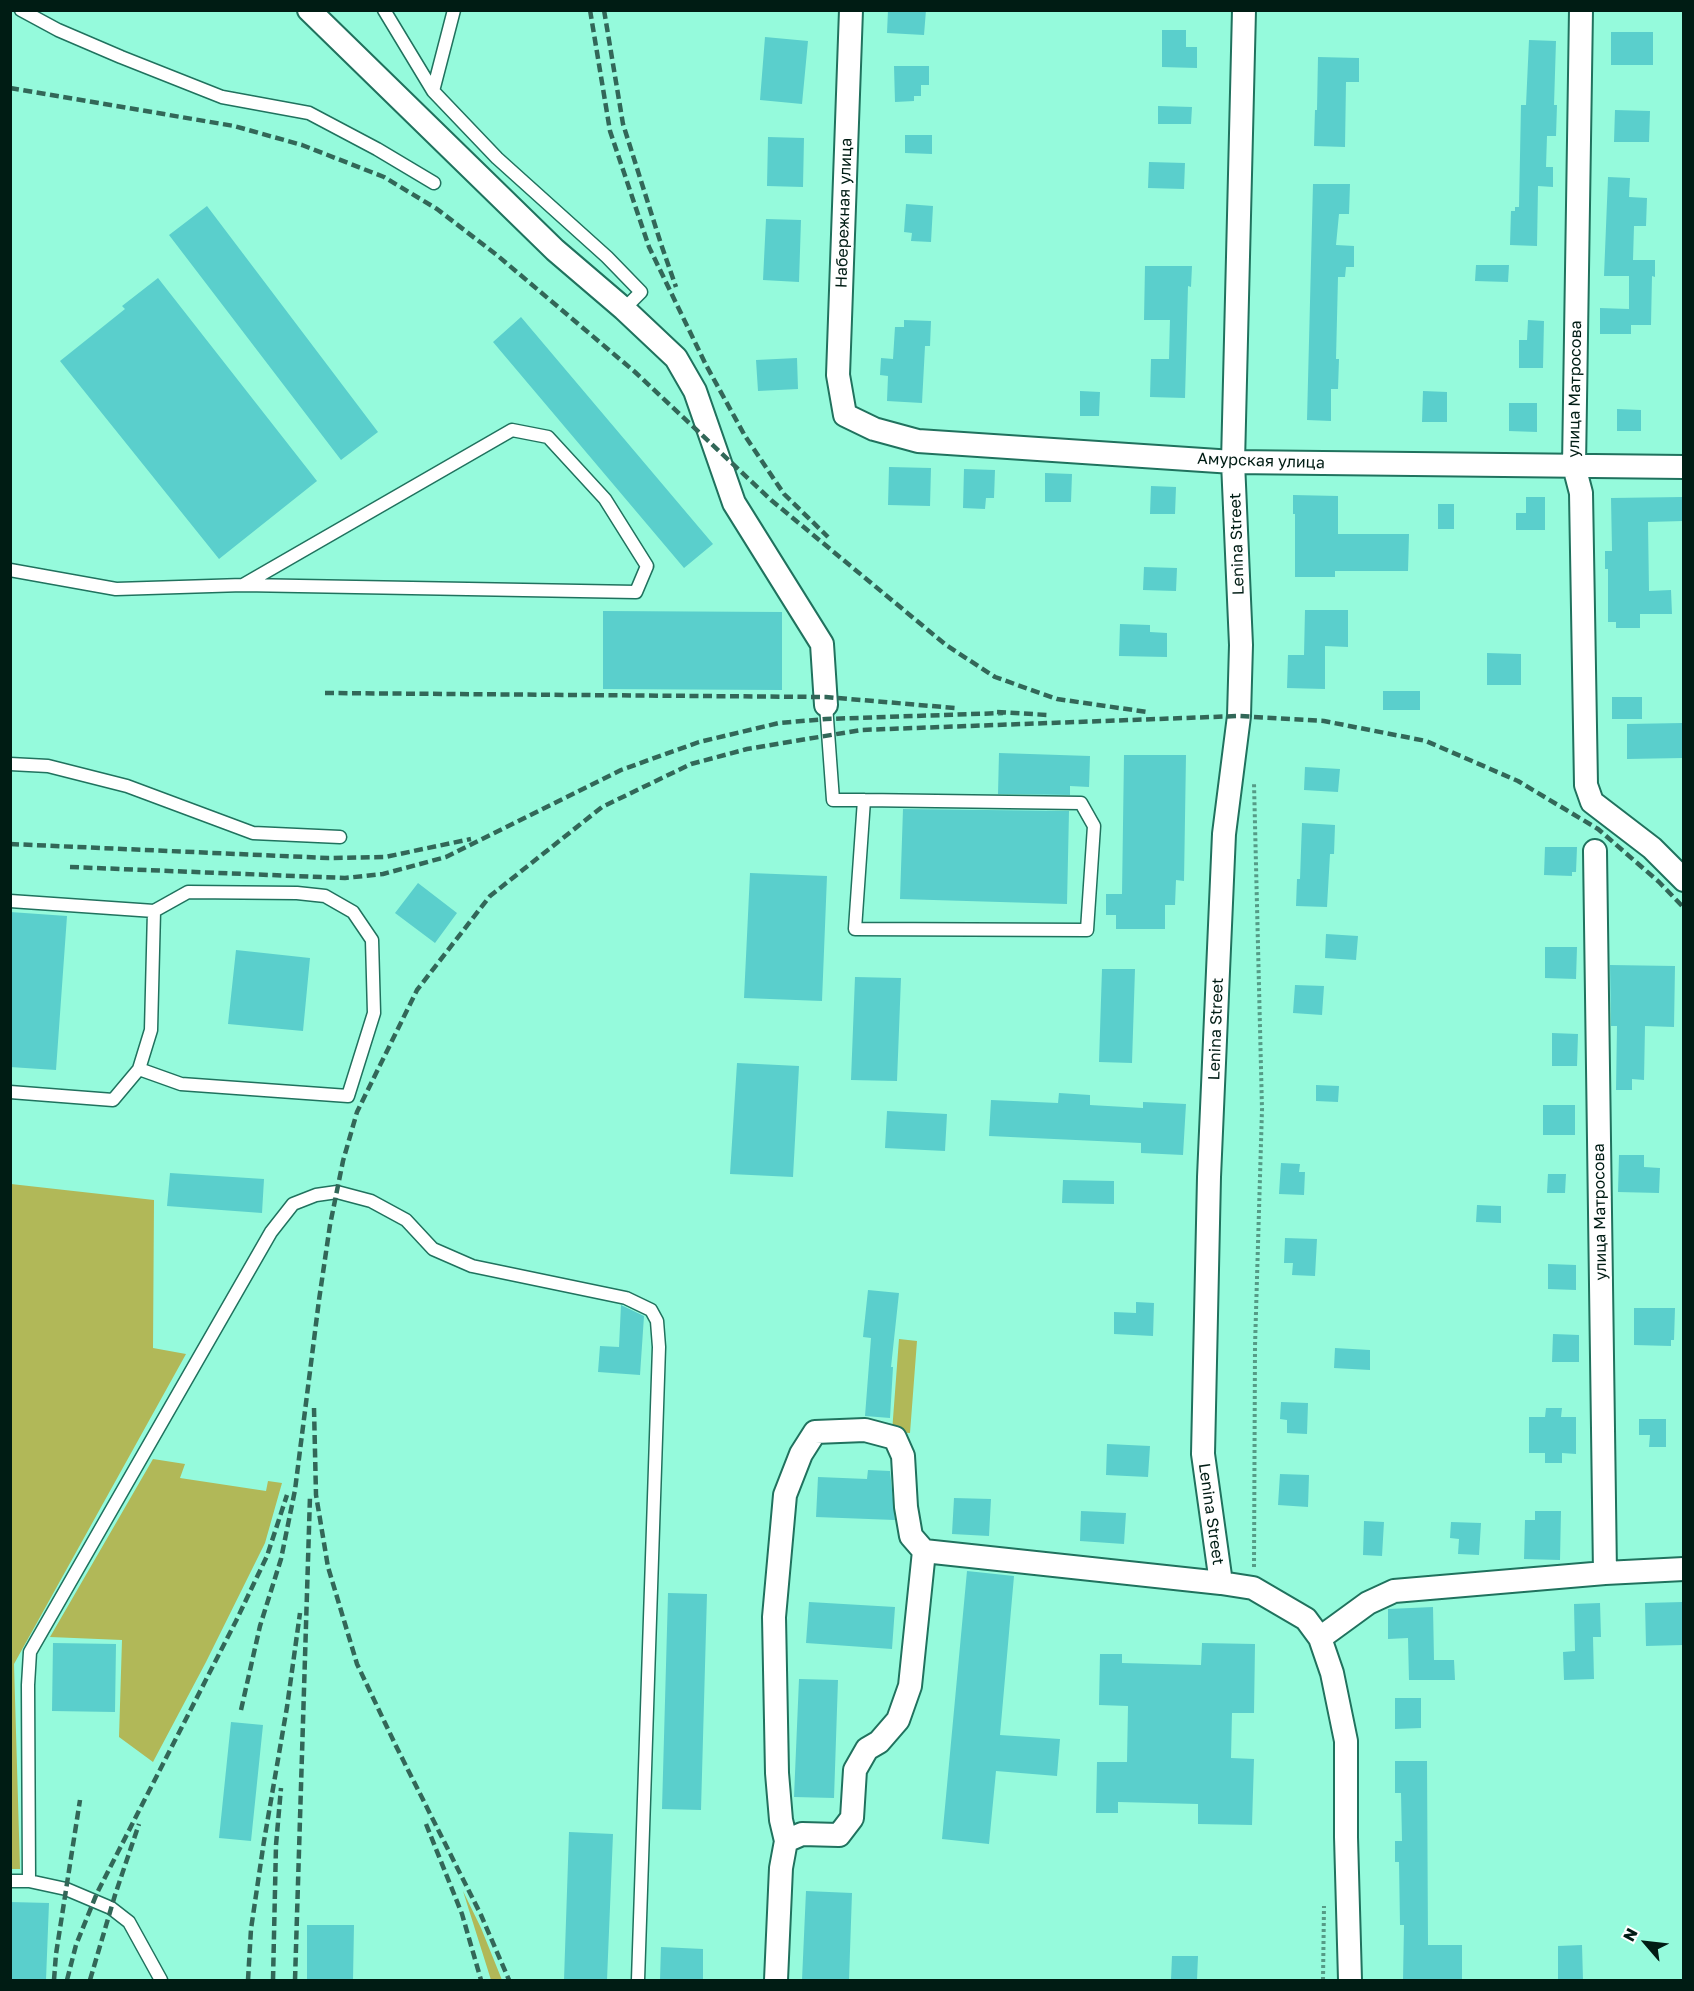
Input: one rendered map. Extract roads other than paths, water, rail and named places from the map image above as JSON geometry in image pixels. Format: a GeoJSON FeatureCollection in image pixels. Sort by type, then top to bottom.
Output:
{"type":"FeatureCollection","features":[{"type":"Feature","properties":{"kind":"street"},"geometry":{"type":"LineString","coordinates":[[309,10],[555,250],[624,309],[676,358],[695,391],[734,502],[822,644],[826,705]]}},
{"type":"Feature","properties":{"kind":"street","name":"Набережная улица"},"geometry":{"type":"LineString","coordinates":[[845,415],[838,375],[851,10]]}},
{"type":"Feature","properties":{"kind":"street","name":"Lenina Street"},"geometry":{"type":"LineString","coordinates":[[1244,10],[1233,462],[1241,645],[1239,716],[1224,834],[1209,1177],[1203,1454],[1221,1583],[1253,1588],[1306,1619],[1320,1638],[1332,1673],[1346,1741],[1350,1980]]}},
{"type":"Feature","properties":{"kind":"street","name":"улица Матросова"},"geometry":{"type":"LineString","coordinates":[[1581,10],[1574,466],[1581,493],[1586,784],[1592,802],[1652,848],[1683,880]]}},
{"type":"Feature","properties":{"kind":"street","name":"Амурская улица"},"geometry":{"type":"LineString","coordinates":[[845,415],[874,429],[918,441],[1233,462],[1683,467]]}},
{"type":"Feature","properties":{"kind":"street","name":"улица Матросова"},"geometry":{"type":"LineString","coordinates":[[1595,851],[1605,1573]]}},
{"type":"Feature","properties":{"kind":"street"},"geometry":{"type":"LineString","coordinates":[[776,1980],[781,1868],[786,1841],[781,1820],[777,1773],[774,1617],[785,1495],[801,1454],[815,1432],[865,1430],[895,1438],[903,1456],[906,1506],[911,1536],[924,1551],[1221,1583]]}},
{"type":"Feature","properties":{"kind":"street"},"geometry":{"type":"LineString","coordinates":[[786,1841],[802,1834],[839,1835],[852,1818],[855,1770],[867,1749],[879,1742],[898,1720],[910,1686],[924,1551]]}},
{"type":"Feature","properties":{"kind":"street"},"geometry":{"type":"LineString","coordinates":[[1320,1638],[1368,1603],[1394,1591],[1605,1573],[1683,1569]]}},
{"type":"Feature","properties":{"kind":"lane"},"geometry":{"type":"LineString","coordinates":[[21,10],[58,30],[222,98],[309,113],[377,149],[434,183]]}},
{"type":"Feature","properties":{"kind":"lane"},"geometry":{"type":"LineString","coordinates":[[384,10],[433,91],[497,158],[607,257],[641,292],[624,309]]}},
{"type":"Feature","properties":{"kind":"lane"},"geometry":{"type":"LineString","coordinates":[[433,91],[454,10]]}},
{"type":"Feature","properties":{"kind":"lane"},"geometry":{"type":"LineString","coordinates":[[10,570],[116,589],[243,585],[636,592],[647,566],[605,499],[548,437],[512,430],[243,585]]}},
{"type":"Feature","properties":{"kind":"lane"},"geometry":{"type":"LineString","coordinates":[[826,705],[833,800],[864,800],[1081,803],[1094,826],[1087,930],[855,930],[864,800]]}},
{"type":"Feature","properties":{"kind":"lane"},"geometry":{"type":"LineString","coordinates":[[10,764],[48,766],[127,786],[253,833],[340,837]]}},
{"type":"Feature","properties":{"kind":"lane"},"geometry":{"type":"LineString","coordinates":[[10,901],[154,910],[189,892],[297,893],[325,896],[353,912],[372,940],[374,1013],[348,1096],[181,1084],[139,1069]]}},
{"type":"Feature","properties":{"kind":"lane"},"geometry":{"type":"LineString","coordinates":[[10,1092],[113,1100],[139,1069],[151,1030],[154,910]]}},
{"type":"Feature","properties":{"kind":"lane"},"geometry":{"type":"LineString","coordinates":[[29,1881],[28,1685],[30,1652],[272,1232],[293,1204],[316,1195],[337,1192],[371,1201],[406,1220],[433,1249],[472,1266],[626,1298],[651,1310],[657,1321],[659,1347],[638,1980]]}},
{"type":"Feature","properties":{"kind":"lane"},"geometry":{"type":"LineString","coordinates":[[10,1881],[29,1881],[66,1889],[111,1908],[129,1922],[161,1980]]}},
{"type":"Feature","properties":{"kind":"railway"},"geometry":{"type":"LineString","coordinates":[[590,10],[610,131],[649,247],[706,365],[745,436],[784,494],[828,537]]}},
{"type":"Feature","properties":{"kind":"railway"},"geometry":{"type":"LineString","coordinates":[[604,10],[623,124],[676,287]]}},
{"type":"Feature","properties":{"kind":"railway"},"geometry":{"type":"LineString","coordinates":[[10,88],[234,126],[302,145],[384,177],[437,209],[498,256],[635,372],[771,500],[946,645],[995,677],[1057,699],[1147,712]]}},
{"type":"Feature","properties":{"kind":"railway"},"geometry":{"type":"LineString","coordinates":[[325,693],[826,697],[955,708]]}},
{"type":"Feature","properties":{"kind":"railway"},"geometry":{"type":"LineString","coordinates":[[997,712],[1048,715]]}},
{"type":"Feature","properties":{"kind":"railway"},"geometry":{"type":"LineString","coordinates":[[70,867],[345,878],[383,874],[446,857],[621,770],[699,742],[779,723],[826,719],[1003,713]]}},
{"type":"Feature","properties":{"kind":"railway"},"geometry":{"type":"LineString","coordinates":[[241,1710],[260,1626],[281,1559],[295,1490],[330,1225],[343,1161],[357,1112],[417,990],[490,896],[602,807],[691,764],[747,749],[861,730],[1239,716],[1324,721],[1426,741],[1518,781],[1598,829],[1659,882],[1684,908]]}},
{"type":"Feature","properties":{"kind":"railway"},"geometry":{"type":"LineString","coordinates":[[10,844],[328,858],[385,857],[471,839]]}},
{"type":"Feature","properties":{"kind":"railway"},"geometry":{"type":"LineString","coordinates":[[314,1408],[316,1495],[328,1567],[357,1664],[481,1915],[509,1980]]}},
{"type":"Feature","properties":{"kind":"railway"},"geometry":{"type":"LineString","coordinates":[[67,1980],[76,1945],[97,1893],[236,1621],[267,1556],[287,1495]]}},
{"type":"Feature","properties":{"kind":"railway"},"geometry":{"type":"LineString","coordinates":[[295,1980],[310,1496]]}},
{"type":"Feature","properties":{"kind":"railway"},"geometry":{"type":"LineString","coordinates":[[248,1980],[251,1929],[300,1613]]}},
{"type":"Feature","properties":{"kind":"railway"},"geometry":{"type":"LineString","coordinates":[[273,1980],[276,1845],[281,1788]]}},
{"type":"Feature","properties":{"kind":"railway"},"geometry":{"type":"LineString","coordinates":[[54,1980],[80,1800]]}},
{"type":"Feature","properties":{"kind":"railway"},"geometry":{"type":"LineString","coordinates":[[90,1980],[139,1824]]}},
{"type":"Feature","properties":{"kind":"railway"},"geometry":{"type":"LineString","coordinates":[[426,1824],[462,1914],[481,1980]]}}]}
